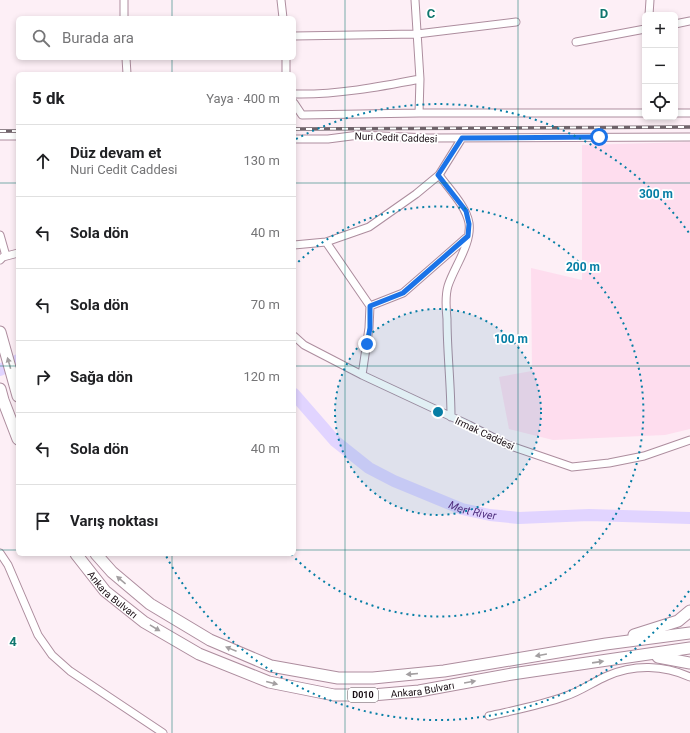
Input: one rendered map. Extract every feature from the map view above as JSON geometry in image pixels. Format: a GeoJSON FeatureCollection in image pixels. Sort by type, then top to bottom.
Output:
{"type":"FeatureCollection","features":[{"type":"Feature","properties":{"kind":"highway"},"geometry":{"type":"LineString","coordinates":[[0,332],[16,388]]}},
{"type":"Feature","properties":{"kind":"highway"},"geometry":{"type":"LineString","coordinates":[[0,389],[16,434]]}},
{"type":"Feature","properties":{"kind":"highway","name":"Ankara Bulvarı"},"geometry":{"type":"LineString","coordinates":[[78,556],[105,591],[144,622],[199,654],[269,682],[334,695],[372,695],[419,691],[512,674],[690,648]]}},
{"type":"Feature","properties":{"kind":"highway","name":"Ankara Bulvarı"},"geometry":{"type":"LineString","coordinates":[[98,556],[112,572],[150,604],[210,640],[271,666],[338,678],[373,678],[444,671],[606,644],[690,632]]}},
{"type":"Feature","properties":{"kind":"highway"},"geometry":{"type":"LineString","coordinates":[[606,644],[678,620],[690,612]]}},
{"type":"Feature","properties":{"kind":"highway"},"geometry":{"type":"LineString","coordinates":[[640,656],[666,658],[690,663]]}},
{"type":"Feature","properties":{"kind":"street"},"geometry":{"type":"LineString","coordinates":[[124,0],[124,16]]}},
{"type":"Feature","properties":{"kind":"street"},"geometry":{"type":"LineString","coordinates":[[281,0],[283,16]]}},
{"type":"Feature","properties":{"kind":"street"},"geometry":{"type":"LineString","coordinates":[[415,0],[420,79],[420,113]]}},
{"type":"Feature","properties":{"kind":"street"},"geometry":{"type":"LineString","coordinates":[[649,12],[650,0]]}},
{"type":"Feature","properties":{"kind":"street"},"geometry":{"type":"LineString","coordinates":[[678,23],[690,21]]}},
{"type":"Feature","properties":{"kind":"street"},"geometry":{"type":"LineString","coordinates":[[296,36],[417,34],[516,22]]}},
{"type":"Feature","properties":{"kind":"street"},"geometry":{"type":"LineString","coordinates":[[576,42],[642,30]]}},
{"type":"Feature","properties":{"kind":"street"},"geometry":{"type":"LineString","coordinates":[[126,60],[127,72]]}},
{"type":"Feature","properties":{"kind":"street"},"geometry":{"type":"LineString","coordinates":[[286,60],[286,72]]}},
{"type":"Feature","properties":{"kind":"street"},"geometry":{"type":"LineString","coordinates":[[296,94],[322,94],[379,87],[420,79]]}},
{"type":"Feature","properties":{"kind":"street"},"geometry":{"type":"LineString","coordinates":[[296,106],[302,115],[420,113],[642,113]]}},
{"type":"Feature","properties":{"kind":"street"},"geometry":{"type":"LineString","coordinates":[[678,113],[690,113]]}},
{"type":"Feature","properties":{"kind":"street","name":"Nuri Cedit Caddesi"},"geometry":{"type":"LineString","coordinates":[[296,139],[328,139],[359,135],[428,138],[690,137]]}},
{"type":"Feature","properties":{"kind":"street"},"geometry":{"type":"LineString","coordinates":[[0,136],[16,136]]}},
{"type":"Feature","properties":{"kind":"street"},"geometry":{"type":"LineString","coordinates":[[296,245],[326,242],[370,227],[416,194],[438,175],[462,138]]}},
{"type":"Feature","properties":{"kind":"street"},"geometry":{"type":"LineString","coordinates":[[438,175],[466,211],[469,224],[468,236],[459,263],[448,287],[446,302],[451,417]]}},
{"type":"Feature","properties":{"kind":"street"},"geometry":{"type":"LineString","coordinates":[[0,235],[3,258],[16,254]]}},
{"type":"Feature","properties":{"kind":"street"},"geometry":{"type":"LineString","coordinates":[[370,306],[403,293],[468,236]]}},
{"type":"Feature","properties":{"kind":"street"},"geometry":{"type":"LineString","coordinates":[[326,242],[370,306],[370,328],[362,375]]}},
{"type":"Feature","properties":{"kind":"street","name":"Irmak Caddesi"},"geometry":{"type":"LineString","coordinates":[[296,338],[304,345],[362,375],[508,445],[572,467],[609,463],[644,456],[690,440]]}},
{"type":"Feature","properties":{"kind":"street"},"geometry":{"type":"LineString","coordinates":[[0,553],[8,565],[38,635],[52,654],[70,671],[163,733]]}},
{"type":"Feature","properties":{"kind":"street"},"geometry":{"type":"LineString","coordinates":[[489,716],[565,696],[608,675],[625,670],[653,667],[668,669],[690,678]]}},
{"type":"Feature","properties":{"kind":"shaded area"},"geometry":{"type":"Polygon","coordinates":[[[690,142],[690,429],[665,435],[553,440],[509,429],[499,377],[532,371],[531,268],[582,280],[582,145],[690,142]]]}},
{"type":"Feature","properties":{"kind":"waterway","name":"Mert River"},"geometry":{"type":"LineString","coordinates":[[0,370],[16,361]]}},
{"type":"Feature","properties":{"kind":"waterway","name":"Mert River"},"geometry":{"type":"LineString","coordinates":[[296,396],[335,441],[369,468],[394,481],[462,509],[490,515],[519,518],[589,515],[690,518]]}},
{"type":"Feature","properties":{"kind":"railway"},"geometry":{"type":"LineString","coordinates":[[296,129],[690,127]]}},
{"type":"Feature","properties":{"kind":"railway"},"geometry":{"type":"LineString","coordinates":[[0,131],[16,131]]}},
{"type":"Feature","properties":{"kind":"route"},"geometry":{"type":"LineString","coordinates":[[367,344],[370,328],[370,306],[403,293],[468,236],[469,224],[466,211],[438,175],[462,138],[599,137]]}}]}
